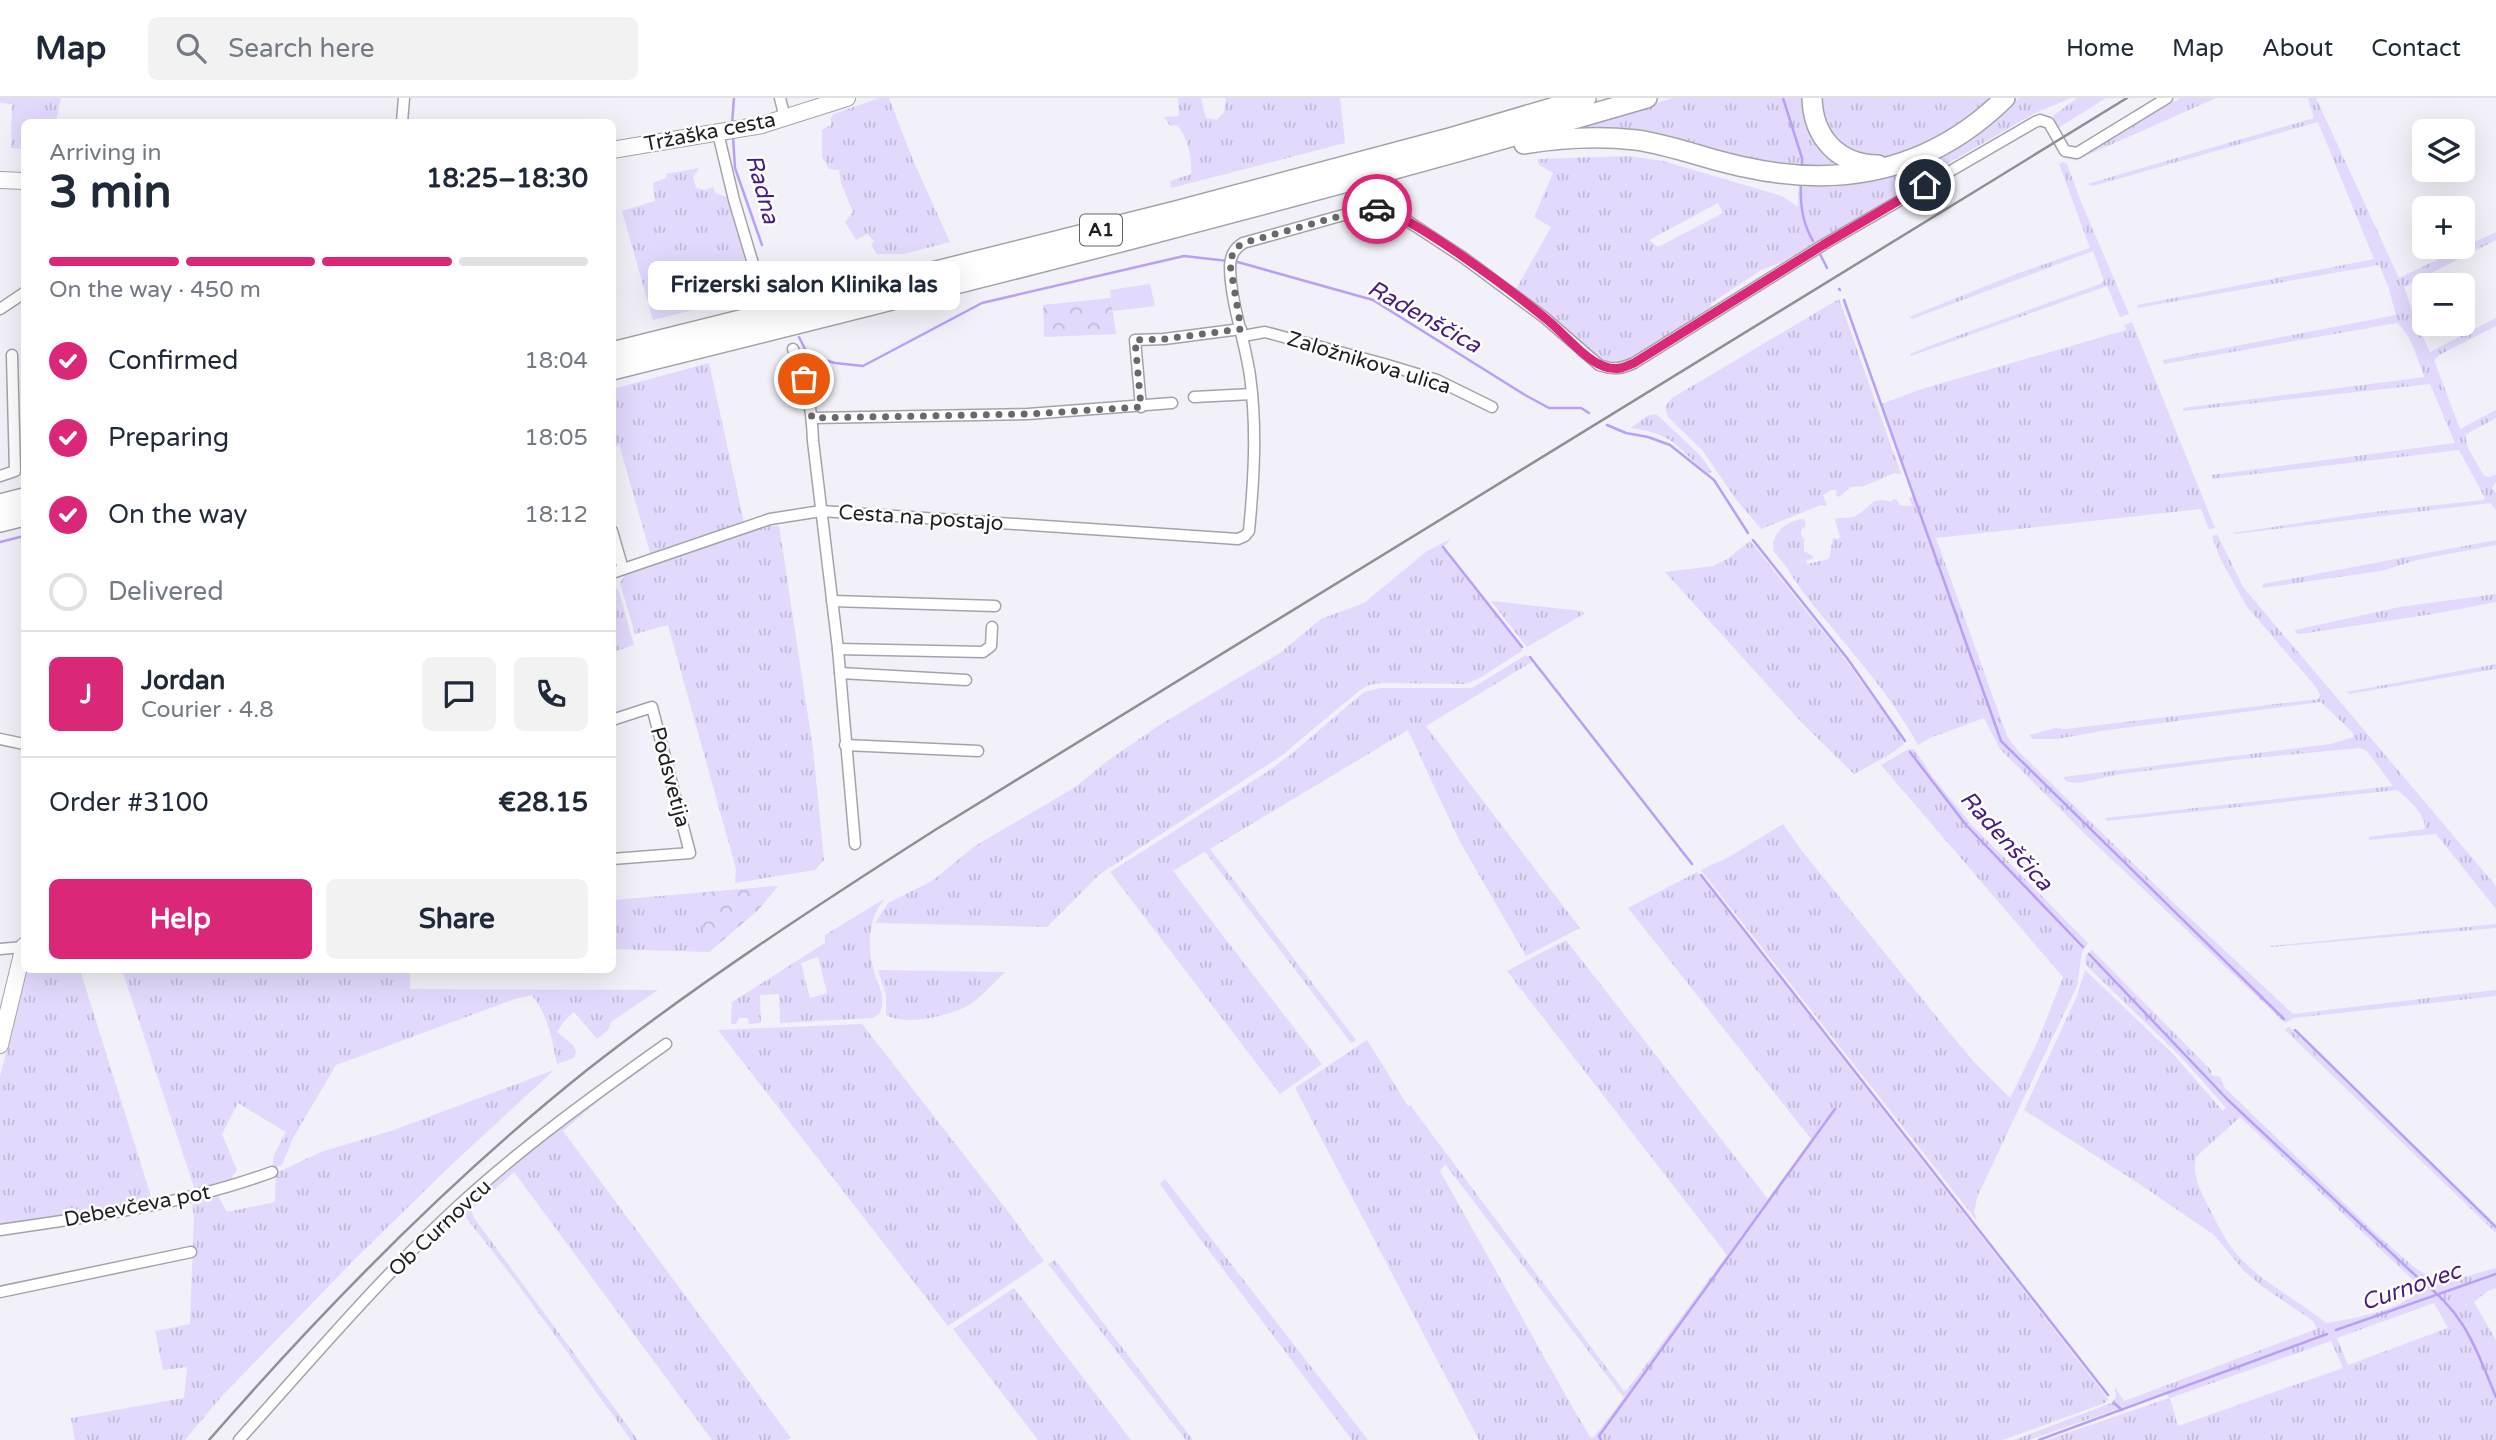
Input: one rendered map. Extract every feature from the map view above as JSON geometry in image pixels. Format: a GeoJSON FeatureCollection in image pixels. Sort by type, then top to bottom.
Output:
{"type":"FeatureCollection","features":[{"type":"Feature","properties":{"kind":"highway","name":"A1"},"geometry":{"type":"LineString","coordinates":[[616,351],[1203,204],[1446,139],[1586,98]]}},
{"type":"Feature","properties":{"kind":"highway","name":"A1"},"geometry":{"type":"LineString","coordinates":[[616,369],[951,287],[1453,155],[1647,98]]}},
{"type":"Feature","properties":{"kind":"highway"},"geometry":{"type":"LineString","coordinates":[[1812,98],[1818,131],[1838,154],[1866,165],[1900,163]]}},
{"type":"Feature","properties":{"kind":"highway"},"geometry":{"type":"LineString","coordinates":[[1453,155],[1469,157],[1531,143],[1585,139],[1635,140],[1744,167],[1800,176],[1852,175],[1900,163],[1945,144],[1970,128],[2001,102]]}},
{"type":"Feature","properties":{"kind":"highway"},"geometry":{"type":"LineString","coordinates":[[0,504],[21,499]]}},
{"type":"Feature","properties":{"kind":"highway"},"geometry":{"type":"LineString","coordinates":[[0,522],[21,517]]}},
{"type":"Feature","properties":{"kind":"main road","name":"Tržaška cesta"},"geometry":{"type":"LineString","coordinates":[[616,149],[727,132],[785,118],[847,98]]}},
{"type":"Feature","properties":{"kind":"main road"},"geometry":{"type":"LineString","coordinates":[[0,180],[21,181]]}},
{"type":"Feature","properties":{"kind":"main road"},"geometry":{"type":"LineString","coordinates":[[0,1045],[21,959]]}},
{"type":"Feature","properties":{"kind":"street"},"geometry":{"type":"LineString","coordinates":[[402,119],[404,98]]}},
{"type":"Feature","properties":{"kind":"street"},"geometry":{"type":"LineString","coordinates":[[780,98],[785,118]]}},
{"type":"Feature","properties":{"kind":"street"},"geometry":{"type":"LineString","coordinates":[[1194,397],[1252,394],[1231,260],[1243,243],[1365,209],[1384,209],[1511,291],[1599,365],[1623,368],[1823,245],[2035,122],[2049,122],[2064,151],[2077,153],[2167,98]]}},
{"type":"Feature","properties":{"kind":"street"},"geometry":{"type":"LineString","coordinates":[[727,132],[734,201],[760,287]]}},
{"type":"Feature","properties":{"kind":"street"},"geometry":{"type":"LineString","coordinates":[[0,309],[21,295]]}},
{"type":"Feature","properties":{"kind":"street","name":"Založnikova ulica"},"geometry":{"type":"LineString","coordinates":[[1141,407],[1135,340],[1242,332],[1265,332],[1384,364],[1437,380],[1492,407]]}},
{"type":"Feature","properties":{"kind":"street"},"geometry":{"type":"LineString","coordinates":[[793,348],[800,363],[812,418],[838,649],[855,844]]}},
{"type":"Feature","properties":{"kind":"street"},"geometry":{"type":"LineString","coordinates":[[0,476],[15,471],[12,355]]}},
{"type":"Feature","properties":{"kind":"street","name":"Cesta na postajo"},"geometry":{"type":"LineString","coordinates":[[618,571],[770,519],[821,511],[1238,539],[1249,531],[1253,488],[1252,394]]}},
{"type":"Feature","properties":{"kind":"street"},"geometry":{"type":"LineString","coordinates":[[812,418],[1028,414],[1172,403]]}},
{"type":"Feature","properties":{"kind":"street"},"geometry":{"type":"LineString","coordinates":[[832,601],[995,606]]}},
{"type":"Feature","properties":{"kind":"street"},"geometry":{"type":"LineString","coordinates":[[838,649],[983,652],[991,646],[992,627]]}},
{"type":"Feature","properties":{"kind":"street"},"geometry":{"type":"LineString","coordinates":[[840,673],[966,680]]}},
{"type":"Feature","properties":{"kind":"street","name":"Podsvetija"},"geometry":{"type":"LineString","coordinates":[[616,719],[652,707],[690,853],[616,859]]}},
{"type":"Feature","properties":{"kind":"street"},"geometry":{"type":"LineString","coordinates":[[0,739],[21,743]]}},
{"type":"Feature","properties":{"kind":"street"},"geometry":{"type":"LineString","coordinates":[[845,745],[978,751]]}},
{"type":"Feature","properties":{"kind":"street"},"geometry":{"type":"LineString","coordinates":[[0,949],[21,947]]}},
{"type":"Feature","properties":{"kind":"street","name":"Ob Curnovcu"},"geometry":{"type":"LineString","coordinates":[[239,1440],[360,1306],[458,1206],[559,1122],[666,1044]]}},
{"type":"Feature","properties":{"kind":"street","name":"Debevčeva pot"},"geometry":{"type":"LineString","coordinates":[[0,1230],[115,1214],[196,1196],[272,1172]]}},
{"type":"Feature","properties":{"kind":"street"},"geometry":{"type":"LineString","coordinates":[[0,1292],[191,1252]]}},
{"type":"Feature","properties":{"kind":"green space"},"geometry":{"type":"Polygon","coordinates":[[[0,98],[61,98],[57,119],[21,119],[21,149],[11,148],[12,104],[0,103],[0,98]]]}},
{"type":"Feature","properties":{"kind":"green space"},"geometry":{"type":"Polygon","coordinates":[[[879,98],[889,98],[950,242],[904,254],[877,254],[871,245],[874,241],[867,234],[856,240],[845,222],[853,212],[841,183],[839,170],[829,169],[822,156],[822,130],[831,125],[831,117],[834,114],[879,98]]]}},
{"type":"Feature","properties":{"kind":"green space"},"geometry":{"type":"Polygon","coordinates":[[[1178,98],[1201,98],[1206,118],[1217,120],[1224,112],[1226,98],[1340,98],[1345,143],[1171,188],[1170,181],[1191,174],[1190,155],[1183,134],[1176,125],[1170,126],[1164,117],[1179,116],[1178,98]]]}},
{"type":"Feature","properties":{"kind":"green space"},"geometry":{"type":"Polygon","coordinates":[[[1673,98],[1808,98],[1851,166],[1785,167],[1576,131],[1575,128],[1673,98]]]}},
{"type":"Feature","properties":{"kind":"green space"},"geometry":{"type":"Polygon","coordinates":[[[1819,98],[1992,98],[1945,136],[1894,156],[1879,159],[1847,153],[1823,127],[1819,98]]]}},
{"type":"Feature","properties":{"kind":"green space"},"geometry":{"type":"Polygon","coordinates":[[[2019,98],[2071,98],[2035,113],[1780,263],[1761,270],[1710,304],[1714,309],[1654,349],[1629,361],[1613,364],[1597,360],[1515,291],[1551,227],[1534,217],[1553,173],[1539,165],[1538,159],[1629,156],[1663,161],[1782,196],[1798,207],[1799,184],[1975,135],[2019,98]],[[1718,203],[1649,240],[1658,247],[1723,213],[1718,203]]]}},
{"type":"Feature","properties":{"kind":"green space"},"geometry":{"type":"Polygon","coordinates":[[[2077,98],[2106,98],[2058,128],[2053,116],[2077,98]]]}},
{"type":"Feature","properties":{"kind":"green space"},"geometry":{"type":"Polygon","coordinates":[[[2181,98],[2216,98],[2074,161],[2072,157],[2181,98]]]}},
{"type":"Feature","properties":{"kind":"green space"},"geometry":{"type":"Polygon","coordinates":[[[2308,98],[2316,98],[2399,278],[2439,259],[2459,259],[2431,273],[2412,273],[2412,283],[2404,287],[2412,310],[2412,336],[2422,336],[2430,352],[2461,336],[2475,336],[2475,329],[2496,318],[2496,326],[2434,360],[2460,429],[2496,410],[2496,418],[2465,435],[2468,448],[2484,476],[2496,474],[2496,482],[2492,488],[2496,493],[2496,510],[2490,503],[2233,533],[2485,498],[2459,450],[2213,479],[2211,475],[2455,443],[2430,384],[2183,411],[2183,408],[2425,377],[2411,341],[2397,323],[2164,364],[2163,360],[2396,315],[2379,265],[2137,308],[2138,305],[2374,259],[2318,122],[2093,186],[2087,184],[2314,118],[2308,98]]]}},
{"type":"Feature","properties":{"kind":"green space"},"geometry":{"type":"Polygon","coordinates":[[[2059,164],[2067,164],[2129,314],[2120,317],[2107,286],[1911,356],[1910,354],[1932,345],[2104,281],[2093,251],[1912,319],[1909,317],[2090,248],[2059,164]]]}},
{"type":"Feature","properties":{"kind":"green space"},"geometry":{"type":"Polygon","coordinates":[[[699,168],[693,177],[696,188],[705,190],[713,187],[715,193],[727,197],[731,204],[753,295],[653,320],[622,211],[655,201],[653,183],[666,178],[666,174],[699,168]]]}},
{"type":"Feature","properties":{"kind":"green space"},"geometry":{"type":"Polygon","coordinates":[[[2496,232],[2496,240],[2475,251],[2475,242],[2496,232]]]}},
{"type":"Feature","properties":{"kind":"green space"},"geometry":{"type":"Polygon","coordinates":[[[1150,284],[1155,306],[1113,311],[1110,290],[1150,284]]]}},
{"type":"Feature","properties":{"kind":"green space"},"geometry":{"type":"Polygon","coordinates":[[[1111,298],[1116,334],[1044,337],[1043,305],[1111,298]]]}},
{"type":"Feature","properties":{"kind":"green space"},"geometry":{"type":"Polygon","coordinates":[[[1839,299],[1901,474],[1895,473],[1864,486],[1851,487],[1839,497],[1836,495],[1837,490],[1832,490],[1823,495],[1827,506],[1821,505],[1761,529],[1735,498],[1703,451],[1668,417],[1665,407],[1672,398],[1839,299]]]}},
{"type":"Feature","properties":{"kind":"green space"},"geometry":{"type":"Polygon","coordinates":[[[2132,322],[2215,528],[2209,529],[2201,509],[1936,538],[2007,736],[2018,751],[2178,907],[2293,1014],[2496,990],[2496,996],[2294,1018],[2285,1023],[2088,837],[2000,749],[1984,718],[1918,745],[1878,685],[1774,552],[1774,539],[1781,529],[1791,522],[1804,519],[1806,526],[1801,530],[1801,535],[1804,539],[1804,551],[1813,556],[1813,559],[1806,560],[1807,564],[1829,559],[1833,538],[1840,537],[1835,519],[1855,516],[1879,500],[1892,502],[1896,499],[1900,505],[1912,506],[1909,498],[1914,496],[1881,404],[1922,389],[2126,330],[2124,325],[2132,322]]]}},
{"type":"Feature","properties":{"kind":"green space"},"geometry":{"type":"Polygon","coordinates":[[[709,363],[744,522],[651,556],[619,444],[616,448],[616,388],[709,363]]]}},
{"type":"Feature","properties":{"kind":"green space"},"geometry":{"type":"Polygon","coordinates":[[[1656,414],[1700,455],[1712,472],[1708,473],[1667,438],[1631,428],[1647,416],[1656,414]]]}},
{"type":"Feature","properties":{"kind":"green space"},"geometry":{"type":"Polygon","coordinates":[[[770,526],[779,526],[813,749],[824,860],[815,870],[735,883],[736,869],[668,625],[635,634],[620,583],[626,574],[770,526]]]}},
{"type":"Feature","properties":{"kind":"green space"},"geometry":{"type":"Polygon","coordinates":[[[2217,534],[2243,587],[2496,886],[2496,909],[2436,834],[2369,840],[2369,837],[2425,829],[2423,818],[2397,790],[2107,821],[2105,818],[2393,786],[2367,751],[2360,748],[2121,774],[2079,783],[2067,782],[2063,777],[2331,744],[2353,737],[2353,733],[2321,702],[2058,739],[2032,739],[2030,735],[2055,728],[2066,729],[2318,699],[2320,695],[2316,687],[2247,607],[2221,560],[2212,537],[2217,534]]]}},
{"type":"Feature","properties":{"kind":"green space"},"geometry":{"type":"Polygon","coordinates":[[[1452,538],[1442,548],[1523,650],[1466,684],[1382,683],[1360,690],[1281,756],[1100,874],[1047,927],[875,923],[888,903],[932,881],[975,846],[1074,788],[1158,726],[1280,653],[1321,619],[1364,603],[1427,551],[1452,538]]]}},
{"type":"Feature","properties":{"kind":"green space"},"geometry":{"type":"Polygon","coordinates":[[[2496,540],[2496,545],[2417,560],[2381,571],[2262,588],[2263,584],[2496,540]]]}},
{"type":"Feature","properties":{"kind":"green space"},"geometry":{"type":"Polygon","coordinates":[[[1750,541],[1841,654],[1897,731],[1904,744],[1889,755],[1854,774],[1802,723],[1665,572],[1713,566],[1750,541]]]}},
{"type":"Feature","properties":{"kind":"green space"},"geometry":{"type":"Polygon","coordinates":[[[616,588],[619,592],[634,645],[616,651],[616,588]]]}},
{"type":"Feature","properties":{"kind":"green space"},"geometry":{"type":"Polygon","coordinates":[[[2496,594],[2496,602],[2433,614],[2300,634],[2295,630],[2400,607],[2496,594]]]}},
{"type":"Feature","properties":{"kind":"green space"},"geometry":{"type":"Polygon","coordinates":[[[1491,601],[1582,611],[1584,614],[1527,647],[1491,601]]]}},
{"type":"Feature","properties":{"kind":"green space"},"geometry":{"type":"Polygon","coordinates":[[[1526,655],[1532,662],[1426,726],[1580,928],[1526,956],[1459,840],[1408,730],[1210,849],[1356,1040],[1351,1043],[1206,853],[1173,871],[1322,1064],[1280,1094],[1110,872],[1267,772],[1364,692],[1380,688],[1472,688],[1526,655]]]}},
{"type":"Feature","properties":{"kind":"green space"},"geometry":{"type":"Polygon","coordinates":[[[2496,664],[2496,669],[2349,694],[2347,692],[2496,664]]]}},
{"type":"Feature","properties":{"kind":"green space"},"geometry":{"type":"Polygon","coordinates":[[[1909,749],[1914,749],[1970,823],[2088,943],[2082,952],[2077,986],[1978,1195],[1974,1211],[1977,1221],[1701,870],[1729,857],[1783,824],[1949,1032],[2010,1098],[2037,1043],[2063,977],[1881,765],[1909,749]]]}},
{"type":"Feature","properties":{"kind":"green space"},"geometry":{"type":"Polygon","coordinates":[[[1697,872],[2108,1399],[2105,1403],[2003,1440],[1479,1440],[1295,1088],[1367,1040],[1408,1106],[1410,1105],[1624,1391],[1628,1389],[1727,1255],[1507,971],[1566,940],[1768,1199],[1811,1139],[1628,908],[1697,872]],[[1445,1164],[1440,1171],[1590,1437],[1593,1438],[1624,1398],[1445,1164]]]}},
{"type":"Feature","properties":{"kind":"green space"},"geometry":{"type":"Polygon","coordinates":[[[778,886],[758,910],[709,952],[616,949],[616,900],[778,886]]]}},
{"type":"Feature","properties":{"kind":"green space"},"geometry":{"type":"Polygon","coordinates":[[[778,886],[758,910],[709,952],[696,893],[778,886]]]}},
{"type":"Feature","properties":{"kind":"green space"},"geometry":{"type":"Polygon","coordinates":[[[884,899],[874,916],[870,936],[872,965],[882,998],[880,1013],[873,1018],[780,1023],[779,994],[760,995],[761,1023],[749,1024],[748,1018],[739,1018],[736,1024],[731,1024],[732,1002],[825,943],[825,935],[884,899]],[[818,957],[801,963],[810,998],[827,993],[818,957]]]}},
{"type":"Feature","properties":{"kind":"green space"},"geometry":{"type":"Polygon","coordinates":[[[2496,924],[2496,928],[2270,946],[2496,924]]]}},
{"type":"Feature","properties":{"kind":"green space"},"geometry":{"type":"Polygon","coordinates":[[[2092,950],[2212,1071],[2211,1075],[2220,1077],[2225,1088],[2414,1267],[2440,1284],[2496,1268],[2496,1288],[2474,1302],[2496,1340],[2496,1440],[2047,1440],[2169,1398],[2166,1392],[2029,1440],[2014,1440],[2111,1403],[2116,1397],[2115,1387],[2124,1401],[2317,1329],[2313,1321],[2244,1271],[2214,1235],[2024,1110],[2077,996],[2085,970],[2173,1054],[2223,1111],[2226,1108],[2182,1058],[2089,968],[2085,963],[2086,955],[2092,950]],[[2240,1117],[2196,1157],[2195,1164],[2196,1177],[2203,1196],[2224,1237],[2251,1269],[2326,1323],[2388,1309],[2421,1291],[2413,1280],[2240,1117]],[[2434,1303],[2337,1338],[2348,1365],[2448,1328],[2434,1303]],[[2331,1341],[2170,1398],[2178,1426],[2343,1368],[2331,1341]]]}},
{"type":"Feature","properties":{"kind":"green space"},"geometry":{"type":"Polygon","coordinates":[[[878,970],[1005,972],[981,996],[964,1007],[930,1018],[905,1020],[886,1015],[886,995],[878,970]]]}},
{"type":"Feature","properties":{"kind":"green space"},"geometry":{"type":"Polygon","coordinates":[[[26,973],[81,973],[150,1193],[150,1203],[0,1226],[0,1077],[26,973]]]}},
{"type":"Feature","properties":{"kind":"green space"},"geometry":{"type":"Polygon","coordinates":[[[123,973],[410,973],[410,989],[658,990],[611,1022],[608,1030],[597,1039],[574,1012],[557,1032],[574,1046],[576,1053],[574,1058],[557,1064],[546,1019],[532,995],[336,1065],[293,1138],[282,1165],[272,1169],[274,1155],[286,1132],[238,1103],[222,1134],[237,1170],[232,1176],[233,1183],[196,1193],[123,973]]]}},
{"type":"Feature","properties":{"kind":"green space"},"geometry":{"type":"Polygon","coordinates":[[[862,1024],[1044,1261],[948,1326],[718,1030],[862,1024]]]}},
{"type":"Feature","properties":{"kind":"green space"},"geometry":{"type":"Polygon","coordinates":[[[2289,1027],[2485,1217],[2496,1228],[2496,1233],[2285,1030],[2289,1027]]]}},
{"type":"Feature","properties":{"kind":"green space"},"geometry":{"type":"Polygon","coordinates":[[[648,1059],[646,1067],[603,1097],[563,1131],[791,1438],[787,1440],[712,1440],[514,1172],[471,1210],[474,1218],[638,1440],[631,1440],[467,1219],[463,1206],[555,1129],[648,1059]]]}},
{"type":"Feature","properties":{"kind":"green space"},"geometry":{"type":"Polygon","coordinates":[[[554,1070],[356,1258],[221,1397],[185,1440],[75,1440],[71,1418],[184,1398],[187,1367],[163,1370],[155,1331],[190,1324],[194,1218],[192,1202],[217,1194],[227,1212],[275,1202],[276,1173],[321,1152],[394,1130],[554,1070]]]}},
{"type":"Feature","properties":{"kind":"green space"},"geometry":{"type":"Polygon","coordinates":[[[1165,1179],[1368,1440],[1352,1440],[1179,1211],[1160,1184],[1165,1179]]]}},
{"type":"Feature","properties":{"kind":"green space"},"geometry":{"type":"Polygon","coordinates":[[[1055,1260],[1193,1440],[1186,1440],[1048,1264],[1055,1260]]]}},
{"type":"Feature","properties":{"kind":"green space"},"geometry":{"type":"Polygon","coordinates":[[[1014,1288],[1131,1440],[1038,1440],[953,1329],[1014,1288]]]}},
{"type":"Feature","properties":{"kind":"waterway","name":"Radna"},"geometry":{"type":"LineString","coordinates":[[732,124],[734,98]]}},
{"type":"Feature","properties":{"kind":"waterway"},"geometry":{"type":"LineString","coordinates":[[1783,98],[1802,158],[1802,169]]}},
{"type":"Feature","properties":{"kind":"waterway","name":"Radna"},"geometry":{"type":"LineString","coordinates":[[733,137],[735,168],[762,245]]}},
{"type":"Feature","properties":{"kind":"waterway"},"geometry":{"type":"LineString","coordinates":[[1801,182],[1802,213],[1813,241]]}},
{"type":"Feature","properties":{"kind":"waterway"},"geometry":{"type":"LineString","coordinates":[[1820,254],[1827,268]]}},
{"type":"Feature","properties":{"kind":"waterway"},"geometry":{"type":"LineString","coordinates":[[799,337],[808,355],[835,363],[863,366],[982,303],[1184,256],[1228,261]]}},
{"type":"Feature","properties":{"kind":"waterway","name":"Radenščica"},"geometry":{"type":"LineString","coordinates":[[1234,261],[1373,300],[1549,408],[1581,408],[1589,413]]}},
{"type":"Feature","properties":{"kind":"waterway"},"geometry":{"type":"LineString","coordinates":[[1844,300],[2001,741],[2284,1019]]}},
{"type":"Feature","properties":{"kind":"waterway","name":"Radenščica"},"geometry":{"type":"LineString","coordinates":[[1607,425],[1670,445],[1714,480],[1748,533]]}},
{"type":"Feature","properties":{"kind":"waterway"},"geometry":{"type":"LineString","coordinates":[[0,542],[21,537]]}},
{"type":"Feature","properties":{"kind":"waterway","name":"Radenščica"},"geometry":{"type":"LineString","coordinates":[[1753,540],[1847,658],[1905,741]]}},
{"type":"Feature","properties":{"kind":"waterway"},"geometry":{"type":"LineString","coordinates":[[1443,547],[1522,647]]}},
{"type":"Feature","properties":{"kind":"waterway"},"geometry":{"type":"LineString","coordinates":[[1530,657],[1692,864]]}},
{"type":"Feature","properties":{"kind":"waterway","name":"Radenščica"},"geometry":{"type":"LineString","coordinates":[[1910,752],[1966,825],[2083,947]]}},
{"type":"Feature","properties":{"kind":"waterway"},"geometry":{"type":"LineString","coordinates":[[1701,875],[2108,1395]]}},
{"type":"Feature","properties":{"kind":"waterway"},"geometry":{"type":"LineString","coordinates":[[2089,954],[2228,1100],[2446,1303],[2474,1345],[2496,1397]]}},
{"type":"Feature","properties":{"kind":"waterway"},"geometry":{"type":"LineString","coordinates":[[2295,1030],[2496,1227]]}},
{"type":"Feature","properties":{"kind":"waterway"},"geometry":{"type":"LineString","coordinates":[[1601,1440],[1599,1436],[1835,1109]]}},
{"type":"Feature","properties":{"kind":"waterway","name":"Curnovec"},"geometry":{"type":"LineString","coordinates":[[2336,1330],[2496,1274]]}},
{"type":"Feature","properties":{"kind":"waterway"},"geometry":{"type":"LineString","coordinates":[[2039,1440],[2327,1334]]}},
{"type":"Feature","properties":{"kind":"waterway"},"geometry":{"type":"LineString","coordinates":[[2114,1403],[2122,1410]]}},
{"type":"Feature","properties":{"kind":"railway"},"geometry":{"type":"LineString","coordinates":[[209,1440],[343,1293],[437,1200],[587,1070],[715,976],[935,830],[2127,98]]}},
{"type":"Feature","properties":{"kind":"way so far"},"geometry":{"type":"LineString","coordinates":[[804,379],[812,418],[1028,414],[1141,407],[1135,340],[1241,329],[1230,264],[1231,256],[1238,247],[1243,243],[1365,209],[1377,209]]}},
{"type":"Feature","properties":{"kind":"place","name":"Frizerski salon Klinika las"},"geometry":{"type":"Point","coordinates":[804,379]}},
{"type":"Feature","properties":{"kind":"route"},"geometry":{"type":"LineString","coordinates":[[1377,209],[1384,209],[1406,220],[1464,258],[1511,291],[1599,365],[1616,369],[1634,363],[1925,185]]}}]}
